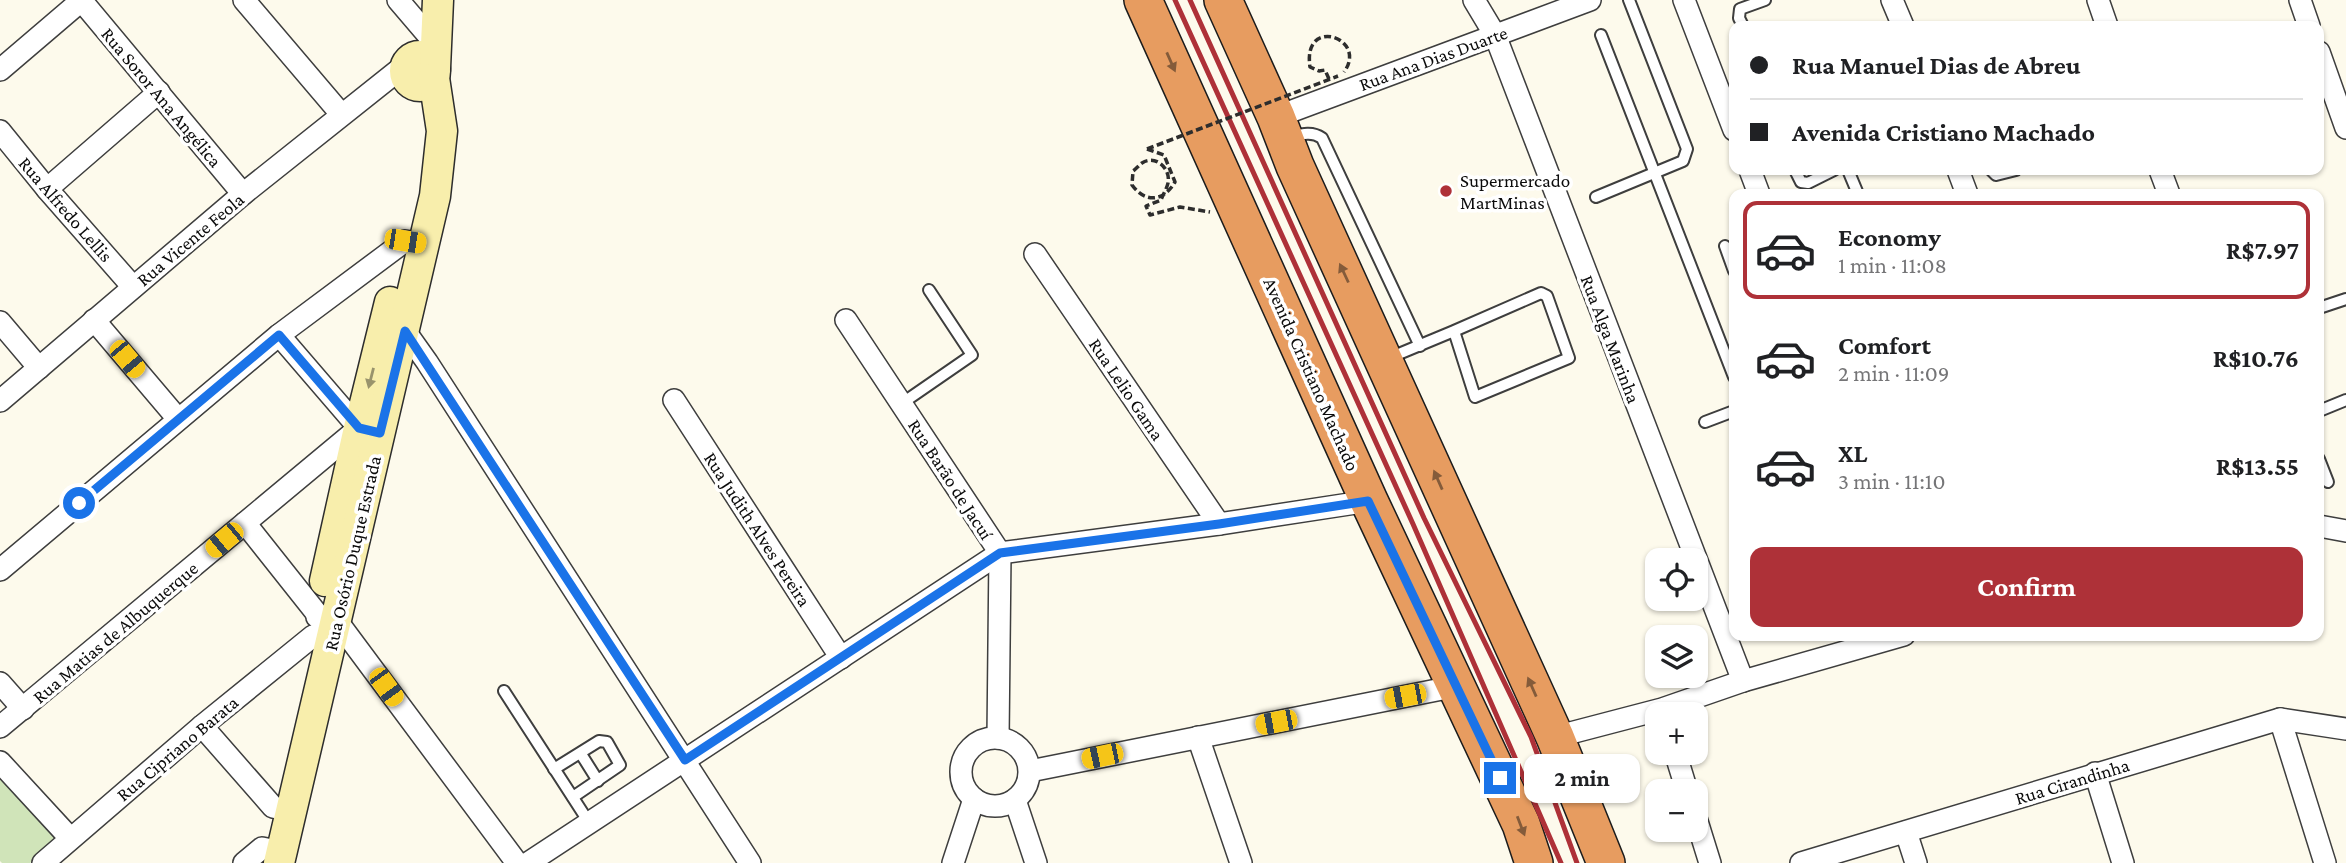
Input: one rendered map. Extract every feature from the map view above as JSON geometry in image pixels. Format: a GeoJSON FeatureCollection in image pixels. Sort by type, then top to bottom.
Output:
{"type":"FeatureCollection","features":[{"type":"Feature","properties":{"kind":"highway","name":"Avenida Cristiano Machado"},"geometry":{"type":"LineString","coordinates":[[1143,0],[1368,501],[1521,824],[1534,863]]}},
{"type":"Feature","properties":{"kind":"highway"},"geometry":{"type":"LineString","coordinates":[[1223,0],[1300,177],[1555,737],[1606,863]]}},
{"type":"Feature","properties":{"kind":"street"},"geometry":{"type":"LineString","coordinates":[[0,70],[82,0]]}},
{"type":"Feature","properties":{"kind":"street","name":"Rua Soror Ana Angélica"},"geometry":{"type":"LineString","coordinates":[[82,0],[243,194]]}},
{"type":"Feature","properties":{"kind":"street"},"geometry":{"type":"LineString","coordinates":[[244,0],[341,114]]}},
{"type":"Feature","properties":{"kind":"street"},"geometry":{"type":"LineString","coordinates":[[398,0],[419,66]]}},
{"type":"Feature","properties":{"kind":"street","name":"Rua Osório Duque Estrada"},"geometry":{"type":"LineString","coordinates":[[265,858],[282,809],[321,622],[415,242],[435,196],[442,131],[419,66],[438,0]]}},
{"type":"Feature","properties":{"kind":"street","name":"Rua Alga Marinha"},"geometry":{"type":"LineString","coordinates":[[1474,0],[1495,35],[1743,681]]}},
{"type":"Feature","properties":{"kind":"street","name":"Rua Ana Dias Duarte"},"geometry":{"type":"LineString","coordinates":[[1280,127],[1495,35],[1590,0]]}},
{"type":"Feature","properties":{"kind":"street"},"geometry":{"type":"LineString","coordinates":[[1684,0],[1729,117]]}},
{"type":"Feature","properties":{"kind":"street"},"geometry":{"type":"LineString","coordinates":[[1892,0],[1901,21]]}},
{"type":"Feature","properties":{"kind":"street"},"geometry":{"type":"LineString","coordinates":[[2098,0],[2106,21]]}},
{"type":"Feature","properties":{"kind":"street"},"geometry":{"type":"LineString","coordinates":[[2300,0],[2307,21]]}},
{"type":"Feature","properties":{"kind":"street"},"geometry":{"type":"LineString","coordinates":[[2324,59],[2338,80],[2346,128]]}},
{"type":"Feature","properties":{"kind":"street","name":"Rua Vicente Feola"},"geometry":{"type":"LineString","coordinates":[[0,401],[341,114],[419,66]]}},
{"type":"Feature","properties":{"kind":"street"},"geometry":{"type":"LineString","coordinates":[[47,189],[159,92]]}},
{"type":"Feature","properties":{"kind":"street","name":"Rua Alfredo Lellis"},"geometry":{"type":"LineString","coordinates":[[0,131],[133,287]]}},
{"type":"Feature","properties":{"kind":"street"},"geometry":{"type":"LineString","coordinates":[[0,570],[279,335],[415,242]]}},
{"type":"Feature","properties":{"kind":"street","name":"Rua Lelio Gama"},"geometry":{"type":"LineString","coordinates":[[1035,254],[1219,524]]}},
{"type":"Feature","properties":{"kind":"street"},"geometry":{"type":"LineString","coordinates":[[94,320],[177,419]]}},
{"type":"Feature","properties":{"kind":"street","name":"Rua Barão de Jacuí"},"geometry":{"type":"LineString","coordinates":[[846,320],[1000,553],[998,738]]}},
{"type":"Feature","properties":{"kind":"street"},"geometry":{"type":"LineString","coordinates":[[0,322],[39,368]]}},
{"type":"Feature","properties":{"kind":"street"},"geometry":{"type":"LineString","coordinates":[[395,328],[685,760],[750,863]]}},
{"type":"Feature","properties":{"kind":"street"},"geometry":{"type":"LineString","coordinates":[[279,335],[369,431]]}},
{"type":"Feature","properties":{"kind":"street","name":"Rua Judith Alves Pereira"},"geometry":{"type":"LineString","coordinates":[[674,400],[841,658]]}},
{"type":"Feature","properties":{"kind":"street","name":"Rua Matias de Albuquerque"},"geometry":{"type":"LineString","coordinates":[[0,727],[244,523],[369,431]]}},
{"type":"Feature","properties":{"kind":"street"},"geometry":{"type":"LineString","coordinates":[[528,863],[1000,553],[1368,501]]}},
{"type":"Feature","properties":{"kind":"street"},"geometry":{"type":"LineString","coordinates":[[244,523],[517,863]]}},
{"type":"Feature","properties":{"kind":"street"},"geometry":{"type":"LineString","coordinates":[[2324,527],[2346,531]]}},
{"type":"Feature","properties":{"kind":"street","name":"Rua Cipriano Barata"},"geometry":{"type":"LineString","coordinates":[[43,863],[321,622]]}},
{"type":"Feature","properties":{"kind":"street"},"geometry":{"type":"LineString","coordinates":[[1688,702],[1743,681],[1883,641]]}},
{"type":"Feature","properties":{"kind":"street"},"geometry":{"type":"LineString","coordinates":[[0,683],[23,709]]}},
{"type":"Feature","properties":{"kind":"street"},"geometry":{"type":"LineString","coordinates":[[1030,771],[1457,687]]}},
{"type":"Feature","properties":{"kind":"street"},"geometry":{"type":"LineString","coordinates":[[1555,737],[1645,716]]}},
{"type":"Feature","properties":{"kind":"street"},"geometry":{"type":"LineString","coordinates":[[2280,719],[2325,863]]}},
{"type":"Feature","properties":{"kind":"street","name":"Rua Cirandinha"},"geometry":{"type":"LineString","coordinates":[[1801,863],[2280,719],[2346,729]]}},
{"type":"Feature","properties":{"kind":"street"},"geometry":{"type":"LineString","coordinates":[[202,726],[282,809]]}},
{"type":"Feature","properties":{"kind":"street"},"geometry":{"type":"LineString","coordinates":[[1198,737],[1241,863]]}},
{"type":"Feature","properties":{"kind":"street"},"geometry":{"type":"LineString","coordinates":[[987,739],[1007,740],[1023,752],[1030,771],[1026,788],[1015,800],[1005,805],[983,804],[974,799],[962,780],[964,760],[977,744],[987,739]]}},
{"type":"Feature","properties":{"kind":"street"},"geometry":{"type":"LineString","coordinates":[[0,762],[70,838]]}},
{"type":"Feature","properties":{"kind":"street"},"geometry":{"type":"LineString","coordinates":[[2095,773],[2123,863]]}},
{"type":"Feature","properties":{"kind":"street"},"geometry":{"type":"LineString","coordinates":[[953,863],[974,799]]}},
{"type":"Feature","properties":{"kind":"street"},"geometry":{"type":"LineString","coordinates":[[1015,800],[1036,863]]}},
{"type":"Feature","properties":{"kind":"street"},"geometry":{"type":"LineString","coordinates":[[1906,832],[1916,863]]}},
{"type":"Feature","properties":{"kind":"street"},"geometry":{"type":"LineString","coordinates":[[1703,842],[1710,863]]}},
{"type":"Feature","properties":{"kind":"lane"},"geometry":{"type":"LineString","coordinates":[[1597,197],[1683,161],[1687,149],[1629,0]]}},
{"type":"Feature","properties":{"kind":"lane"},"geometry":{"type":"LineString","coordinates":[[1741,21],[1740,9],[1765,0]]}},
{"type":"Feature","properties":{"kind":"lane"},"geometry":{"type":"LineString","coordinates":[[1601,35],[1729,364]]}},
{"type":"Feature","properties":{"kind":"lane"},"geometry":{"type":"LineString","coordinates":[[1280,127],[1316,134],[1322,138],[1420,346]]}},
{"type":"Feature","properties":{"kind":"lane"},"geometry":{"type":"LineString","coordinates":[[1798,175],[1801,182],[1808,183],[1824,175]]}},
{"type":"Feature","properties":{"kind":"lane"},"geometry":{"type":"LineString","coordinates":[[1725,246],[1729,257]]}},
{"type":"Feature","properties":{"kind":"lane"},"geometry":{"type":"LineString","coordinates":[[901,404],[972,355],[929,290]]}},
{"type":"Feature","properties":{"kind":"lane"},"geometry":{"type":"LineString","coordinates":[[1383,360],[1541,293],[1547,296],[1569,358],[1475,397],[1454,331]]}},
{"type":"Feature","properties":{"kind":"lane"},"geometry":{"type":"LineString","coordinates":[[2324,307],[2346,299]]}},
{"type":"Feature","properties":{"kind":"lane"},"geometry":{"type":"LineString","coordinates":[[2324,410],[2345,404]]}},
{"type":"Feature","properties":{"kind":"lane"},"geometry":{"type":"LineString","coordinates":[[1705,422],[1729,413]]}},
{"type":"Feature","properties":{"kind":"lane"},"geometry":{"type":"LineString","coordinates":[[2324,472],[2328,482]]}},
{"type":"Feature","properties":{"kind":"lane"},"geometry":{"type":"LineString","coordinates":[[504,691],[590,824]]}},
{"type":"Feature","properties":{"kind":"lane"},"geometry":{"type":"LineString","coordinates":[[555,769],[599,741],[607,742],[620,762],[618,769],[573,797]]}},
{"type":"Feature","properties":{"kind":"lane"},"geometry":{"type":"LineString","coordinates":[[581,754],[598,781]]}},
{"type":"Feature","properties":{"kind":"path"},"geometry":{"type":"LineString","coordinates":[[1242,220],[1203,209],[1180,207],[1150,215],[1146,206],[1161,200],[1164,194],[1168,183],[1168,172],[1160,163],[1149,160],[1133,171],[1132,185],[1139,195],[1145,198],[1164,194],[1169,192],[1175,182],[1164,155],[1147,149],[1338,76],[1348,66],[1350,55],[1339,38],[1321,37],[1310,46],[1310,67],[1319,71],[1325,70]]}},
{"type":"Feature","properties":{"kind":"green space"},"geometry":{"type":"Polygon","coordinates":[[[0,772],[58,838],[30,863],[0,861],[0,772]]]}},
{"type":"Feature","properties":{"kind":"railway"},"geometry":{"type":"LineString","coordinates":[[1175,0],[1413,524],[1561,863]]}},
{"type":"Feature","properties":{"kind":"railway"},"geometry":{"type":"LineString","coordinates":[[1190,0],[1424,518],[1531,737],[1577,863]]}},
{"type":"Feature","properties":{"kind":"place","name":"Supermercado MartMinas"},"geometry":{"type":"Point","coordinates":[1446,191]}},
{"type":"Feature","properties":{"kind":"route"},"geometry":{"type":"LineString","coordinates":[[79,503],[279,335],[359,428],[380,433],[405,331],[685,760],[1000,553],[1368,501],[1500,778]]}}]}
